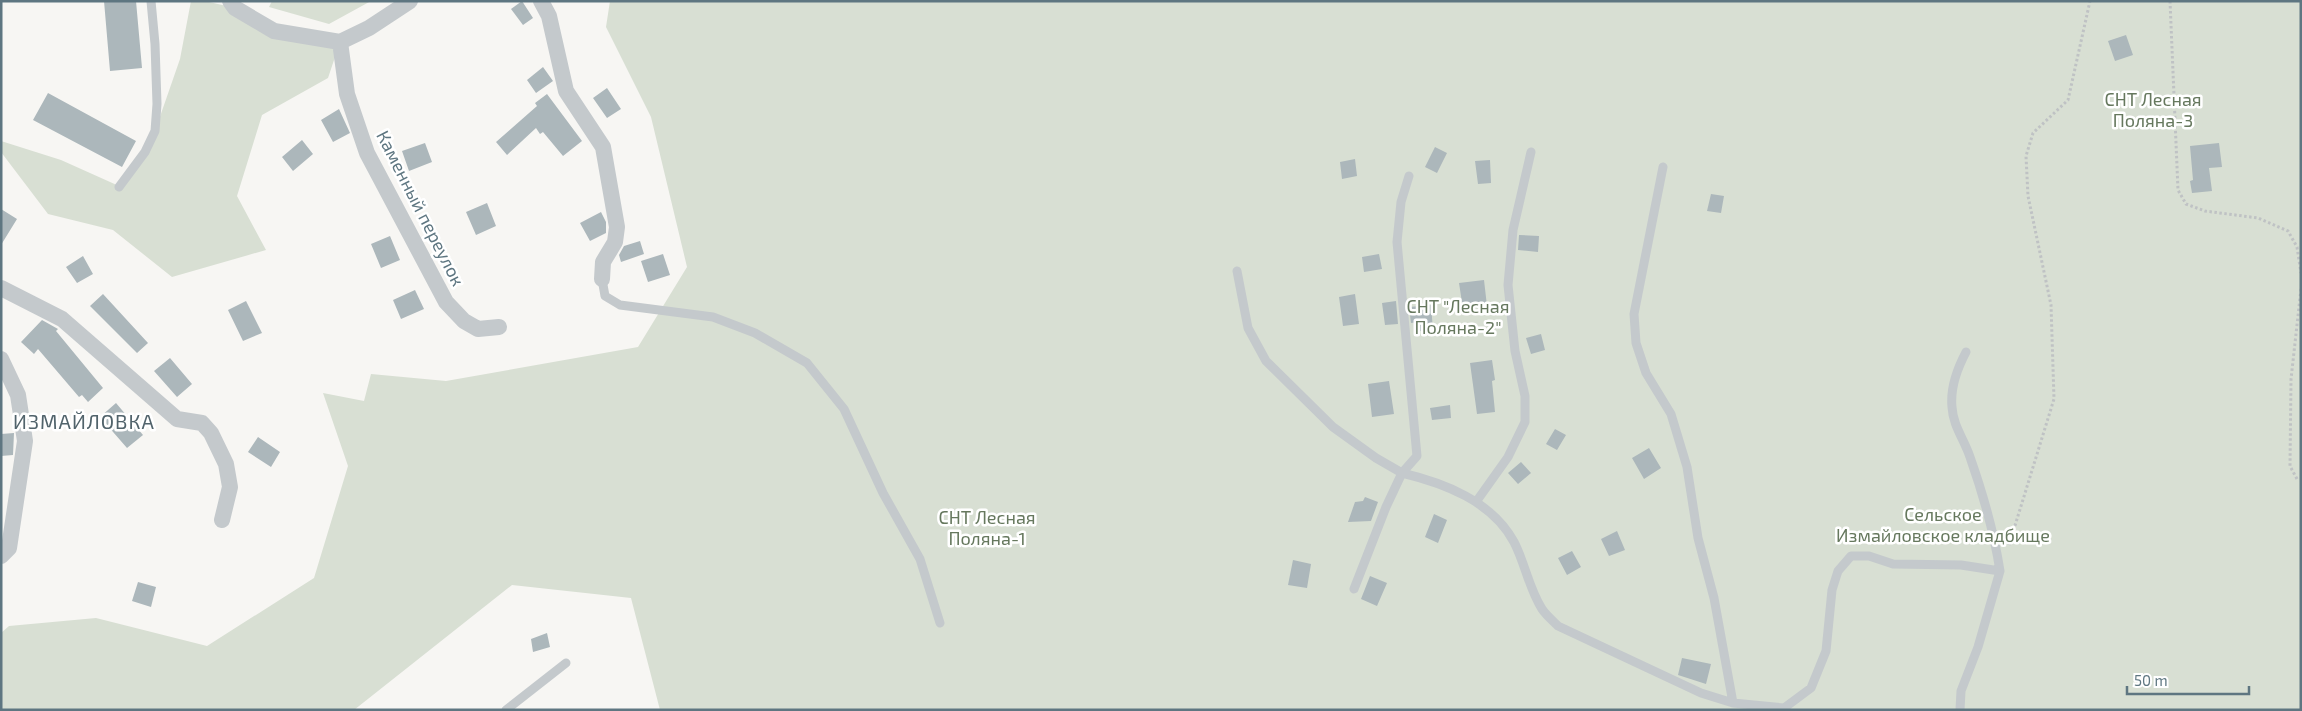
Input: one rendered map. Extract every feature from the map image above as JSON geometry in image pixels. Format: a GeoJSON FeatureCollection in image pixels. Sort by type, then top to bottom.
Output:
{"type":"FeatureCollection","features":[{"type":"Feature","properties":{"kind":"street"},"geometry":{"type":"LineString","coordinates":[[230,1],[235,8],[274,31],[340,42],[369,28],[410,1]]}},
{"type":"Feature","properties":{"kind":"street"},"geometry":{"type":"LineString","coordinates":[[541,1],[549,16],[566,92],[603,147],[617,227],[615,242],[603,262],[602,279]]}},
{"type":"Feature","properties":{"kind":"street","name":"Каменный переулок"},"geometry":{"type":"LineString","coordinates":[[340,42],[347,94],[367,153],[446,302],[464,321],[478,329],[499,327]]}},
{"type":"Feature","properties":{"kind":"street"},"geometry":{"type":"LineString","coordinates":[[1,288],[62,319],[177,419],[202,423],[211,433],[226,464],[230,487],[222,520]]}},
{"type":"Feature","properties":{"kind":"street"},"geometry":{"type":"LineString","coordinates":[[1,359],[18,395],[26,441],[9,548],[1,556]]}},
{"type":"Feature","properties":{"kind":"lane"},"geometry":{"type":"LineString","coordinates":[[119,186],[145,152],[155,131],[157,104],[156,64],[151,1]]}},
{"type":"Feature","properties":{"kind":"lane"},"geometry":{"type":"LineString","coordinates":[[1476,502],[1508,456],[1525,422],[1525,396],[1515,351],[1508,285],[1513,230],[1531,152]]}},
{"type":"Feature","properties":{"kind":"lane"},"geometry":{"type":"LineString","coordinates":[[1663,167],[1634,314],[1636,343],[1646,373],[1670,414],[1687,467],[1698,538],[1714,598],[1733,703]]}},
{"type":"Feature","properties":{"kind":"lane"},"geometry":{"type":"LineString","coordinates":[[1354,589],[1386,507],[1402,473],[1417,456],[1397,242],[1401,202],[1409,176]]}},
{"type":"Feature","properties":{"kind":"lane"},"geometry":{"type":"LineString","coordinates":[[1237,271],[1248,328],[1266,361],[1333,427],[1376,458],[1402,473],[1438,482],[1476,502],[1498,520],[1513,541],[1542,609],[1558,626],[1701,693],[1733,703],[1784,708],[1811,688],[1826,651],[1832,590],[1835,580],[1838,571],[1851,556],[1869,556],[1893,564],[1961,565],[2000,571]]}},
{"type":"Feature","properties":{"kind":"lane"},"geometry":{"type":"LineString","coordinates":[[602,279],[605,296],[620,305],[713,317],[755,333],[807,363],[844,410],[884,492],[920,559],[940,624]]}},
{"type":"Feature","properties":{"kind":"lane"},"geometry":{"type":"LineString","coordinates":[[1960,710],[1962,692],[1978,647],[2000,571],[1987,509],[1969,453],[1955,425],[1952,407],[1957,370],[1966,352]]}},
{"type":"Feature","properties":{"kind":"lane"},"geometry":{"type":"LineString","coordinates":[[506,710],[566,663]]}},
{"type":"Feature","properties":{"kind":"path"},"geometry":{"type":"LineString","coordinates":[[2000,571],[2054,399],[2051,305],[2028,196],[2026,156],[2033,134],[2068,100],[2090,1]]}},
{"type":"Feature","properties":{"kind":"path"},"geometry":{"type":"LineString","coordinates":[[2170,1],[2178,190],[2186,204],[2205,211],[2258,218],[2288,231],[2297,247],[2301,273]]}},
{"type":"Feature","properties":{"kind":"path"},"geometry":{"type":"LineString","coordinates":[[2296,480],[2290,466],[2291,379],[2301,289]]}},
{"type":"Feature","properties":{"kind":"green space"},"geometry":{"type":"Polygon","coordinates":[[[191,1],[205,1],[235,8],[274,31],[340,42],[328,78],[262,115],[237,196],[266,250],[172,277],[113,230],[48,214],[1,152],[1,141],[61,160],[119,186],[155,131],[180,59],[191,1]]]}},
{"type":"Feature","properties":{"kind":"green space"},"geometry":{"type":"Polygon","coordinates":[[[272,1],[371,1],[329,24],[269,7],[272,1]]]}},
{"type":"Feature","properties":{"kind":"green space"},"geometry":{"type":"Polygon","coordinates":[[[610,1],[2301,1],[2301,710],[660,710],[631,598],[512,585],[354,710],[1,710],[1,633],[9,626],[96,618],[207,646],[314,578],[348,466],[323,393],[364,401],[371,374],[446,381],[638,347],[687,267],[651,117],[606,27],[610,1]]]}},
{"type":"Feature","properties":{"kind":"building"},"geometry":{"type":"Polygon","coordinates":[[[104,1],[136,1],[142,68],[110,71],[104,1]]]}},
{"type":"Feature","properties":{"kind":"building"},"geometry":{"type":"Polygon","coordinates":[[[522,1],[533,18],[523,25],[511,9],[522,1]]]}},
{"type":"Feature","properties":{"kind":"building"},"geometry":{"type":"Polygon","coordinates":[[[2126,35],[2133,55],[2115,61],[2108,41],[2126,35]]]}},
{"type":"Feature","properties":{"kind":"building"},"geometry":{"type":"Polygon","coordinates":[[[543,67],[553,81],[536,93],[527,80],[543,67]]]}},
{"type":"Feature","properties":{"kind":"building"},"geometry":{"type":"Polygon","coordinates":[[[607,88],[621,109],[607,118],[593,98],[607,88]]]}},
{"type":"Feature","properties":{"kind":"building"},"geometry":{"type":"Polygon","coordinates":[[[48,93],[136,141],[122,167],[33,120],[48,93]]]}},
{"type":"Feature","properties":{"kind":"building"},"geometry":{"type":"Polygon","coordinates":[[[547,94],[582,141],[563,156],[543,132],[540,134],[536,128],[507,155],[496,142],[537,106],[535,103],[547,94]]]}},
{"type":"Feature","properties":{"kind":"building"},"geometry":{"type":"Polygon","coordinates":[[[339,109],[350,133],[333,142],[321,120],[339,109]]]}},
{"type":"Feature","properties":{"kind":"building"},"geometry":{"type":"Polygon","coordinates":[[[302,140],[313,154],[293,171],[282,157],[302,140]]]}},
{"type":"Feature","properties":{"kind":"building"},"geometry":{"type":"Polygon","coordinates":[[[425,143],[432,162],[409,171],[402,151],[425,143]]]}},
{"type":"Feature","properties":{"kind":"building"},"geometry":{"type":"Polygon","coordinates":[[[2219,143],[2222,167],[2209,168],[2212,191],[2192,193],[2190,181],[2193,180],[2190,146],[2219,143]]]}},
{"type":"Feature","properties":{"kind":"building"},"geometry":{"type":"Polygon","coordinates":[[[1435,147],[1447,153],[1437,173],[1425,167],[1435,147]]]}},
{"type":"Feature","properties":{"kind":"building"},"geometry":{"type":"Polygon","coordinates":[[[1355,159],[1357,176],[1342,179],[1340,162],[1355,159]]]}},
{"type":"Feature","properties":{"kind":"building"},"geometry":{"type":"Polygon","coordinates":[[[1490,160],[1491,183],[1478,184],[1475,161],[1490,160]]]}},
{"type":"Feature","properties":{"kind":"building"},"geometry":{"type":"Polygon","coordinates":[[[1711,194],[1724,196],[1721,213],[1707,211],[1711,194]]]}},
{"type":"Feature","properties":{"kind":"building"},"geometry":{"type":"Polygon","coordinates":[[[487,203],[496,226],[476,235],[466,212],[487,203]]]}},
{"type":"Feature","properties":{"kind":"building"},"geometry":{"type":"Polygon","coordinates":[[[1,209],[17,219],[1,245],[1,209]]]}},
{"type":"Feature","properties":{"kind":"building"},"geometry":{"type":"Polygon","coordinates":[[[601,212],[606,222],[606,233],[590,241],[580,223],[601,212]]]}},
{"type":"Feature","properties":{"kind":"building"},"geometry":{"type":"Polygon","coordinates":[[[1519,235],[1539,236],[1538,252],[1518,250],[1519,235]]]}},
{"type":"Feature","properties":{"kind":"building"},"geometry":{"type":"Polygon","coordinates":[[[390,236],[400,260],[381,268],[371,244],[390,236]]]}},
{"type":"Feature","properties":{"kind":"building"},"geometry":{"type":"Polygon","coordinates":[[[640,241],[644,254],[621,262],[619,255],[624,246],[640,241]]]}},
{"type":"Feature","properties":{"kind":"building"},"geometry":{"type":"Polygon","coordinates":[[[663,254],[670,275],[648,282],[641,261],[663,254]]]}},
{"type":"Feature","properties":{"kind":"building"},"geometry":{"type":"Polygon","coordinates":[[[1379,254],[1382,269],[1364,272],[1362,257],[1379,254]]]}},
{"type":"Feature","properties":{"kind":"building"},"geometry":{"type":"Polygon","coordinates":[[[83,256],[93,274],[77,283],[66,267],[83,256]]]}},
{"type":"Feature","properties":{"kind":"building"},"geometry":{"type":"Polygon","coordinates":[[[1484,280],[1487,306],[1463,309],[1459,283],[1484,280]]]}},
{"type":"Feature","properties":{"kind":"building"},"geometry":{"type":"Polygon","coordinates":[[[415,290],[424,309],[401,319],[393,300],[415,290]]]}},
{"type":"Feature","properties":{"kind":"building"},"geometry":{"type":"Polygon","coordinates":[[[103,294],[148,343],[137,353],[90,306],[103,294]]]}},
{"type":"Feature","properties":{"kind":"building"},"geometry":{"type":"Polygon","coordinates":[[[1355,294],[1359,324],[1343,326],[1339,297],[1355,294]]]}},
{"type":"Feature","properties":{"kind":"building"},"geometry":{"type":"Polygon","coordinates":[[[246,301],[262,333],[243,341],[228,310],[246,301]]]}},
{"type":"Feature","properties":{"kind":"building"},"geometry":{"type":"Polygon","coordinates":[[[1396,301],[1398,324],[1385,325],[1382,303],[1396,301]]]}},
{"type":"Feature","properties":{"kind":"building"},"geometry":{"type":"Polygon","coordinates":[[[1431,305],[1433,330],[1420,331],[1419,322],[1411,323],[1409,307],[1431,305]]]}},
{"type":"Feature","properties":{"kind":"building"},"geometry":{"type":"Polygon","coordinates":[[[42,320],[58,329],[56,331],[103,388],[88,402],[82,395],[79,397],[38,349],[34,354],[21,342],[42,320]]]}},
{"type":"Feature","properties":{"kind":"building"},"geometry":{"type":"Polygon","coordinates":[[[1541,334],[1545,350],[1531,354],[1526,338],[1541,334]]]}},
{"type":"Feature","properties":{"kind":"building"},"geometry":{"type":"Polygon","coordinates":[[[170,358],[192,384],[177,397],[154,371],[170,358]]]}},
{"type":"Feature","properties":{"kind":"building"},"geometry":{"type":"Polygon","coordinates":[[[1492,360],[1495,380],[1492,381],[1495,412],[1477,414],[1470,363],[1492,360]]]}},
{"type":"Feature","properties":{"kind":"building"},"geometry":{"type":"Polygon","coordinates":[[[1389,381],[1394,414],[1372,417],[1368,384],[1389,381]]]}},
{"type":"Feature","properties":{"kind":"building"},"geometry":{"type":"Polygon","coordinates":[[[116,403],[143,435],[127,448],[100,417],[116,403]]]}},
{"type":"Feature","properties":{"kind":"building"},"geometry":{"type":"Polygon","coordinates":[[[1450,405],[1451,418],[1432,420],[1430,408],[1450,405]]]}},
{"type":"Feature","properties":{"kind":"building"},"geometry":{"type":"Polygon","coordinates":[[[1555,429],[1566,435],[1557,450],[1546,444],[1555,429]]]}},
{"type":"Feature","properties":{"kind":"building"},"geometry":{"type":"Polygon","coordinates":[[[14,433],[13,455],[1,456],[1,434],[14,433]]]}},
{"type":"Feature","properties":{"kind":"building"},"geometry":{"type":"Polygon","coordinates":[[[258,437],[280,452],[271,467],[248,452],[258,437]]]}},
{"type":"Feature","properties":{"kind":"building"},"geometry":{"type":"Polygon","coordinates":[[[1649,448],[1661,468],[1644,479],[1632,458],[1649,448]]]}},
{"type":"Feature","properties":{"kind":"building"},"geometry":{"type":"Polygon","coordinates":[[[1521,462],[1531,473],[1518,484],[1508,473],[1521,462]]]}},
{"type":"Feature","properties":{"kind":"building"},"geometry":{"type":"Polygon","coordinates":[[[1365,497],[1378,502],[1371,521],[1348,522],[1355,502],[1363,501],[1365,497]]]}},
{"type":"Feature","properties":{"kind":"building"},"geometry":{"type":"Polygon","coordinates":[[[1434,514],[1447,520],[1438,543],[1425,537],[1434,514]]]}},
{"type":"Feature","properties":{"kind":"building"},"geometry":{"type":"Polygon","coordinates":[[[1617,531],[1625,550],[1609,556],[1601,539],[1617,531]]]}},
{"type":"Feature","properties":{"kind":"building"},"geometry":{"type":"Polygon","coordinates":[[[1572,551],[1581,567],[1567,575],[1558,558],[1572,551]]]}},
{"type":"Feature","properties":{"kind":"building"},"geometry":{"type":"Polygon","coordinates":[[[1293,560],[1311,564],[1307,588],[1288,585],[1293,560]]]}},
{"type":"Feature","properties":{"kind":"building"},"geometry":{"type":"Polygon","coordinates":[[[1370,576],[1387,583],[1377,606],[1361,599],[1370,576]]]}},
{"type":"Feature","properties":{"kind":"building"},"geometry":{"type":"Polygon","coordinates":[[[138,582],[156,587],[151,607],[132,601],[138,582]]]}},
{"type":"Feature","properties":{"kind":"building"},"geometry":{"type":"Polygon","coordinates":[[[547,633],[550,647],[533,652],[531,639],[547,633]]]}},
{"type":"Feature","properties":{"kind":"building"},"geometry":{"type":"Polygon","coordinates":[[[1682,658],[1711,664],[1706,684],[1678,675],[1682,658]]]}},
{"type":"Feature","properties":{"kind":"district","name":"ИЗМАЙЛОВКА"},"geometry":{"type":"Point","coordinates":[84,421]}},
{"type":"Feature","properties":{"kind":"park label","name":"СНТ Лесная Поляна-3"},"geometry":{"type":"Point","coordinates":[2153,109]}},
{"type":"Feature","properties":{"kind":"park label","name":"СНТ \"Лесная Поляна-2\""},"geometry":{"type":"Point","coordinates":[1458,316]}},
{"type":"Feature","properties":{"kind":"park label","name":"Сельское Измайловское кладбище"},"geometry":{"type":"Point","coordinates":[1943,524]}},
{"type":"Feature","properties":{"kind":"park label","name":"СНТ Лесная Поляна-1"},"geometry":{"type":"Point","coordinates":[987,527]}}]}
